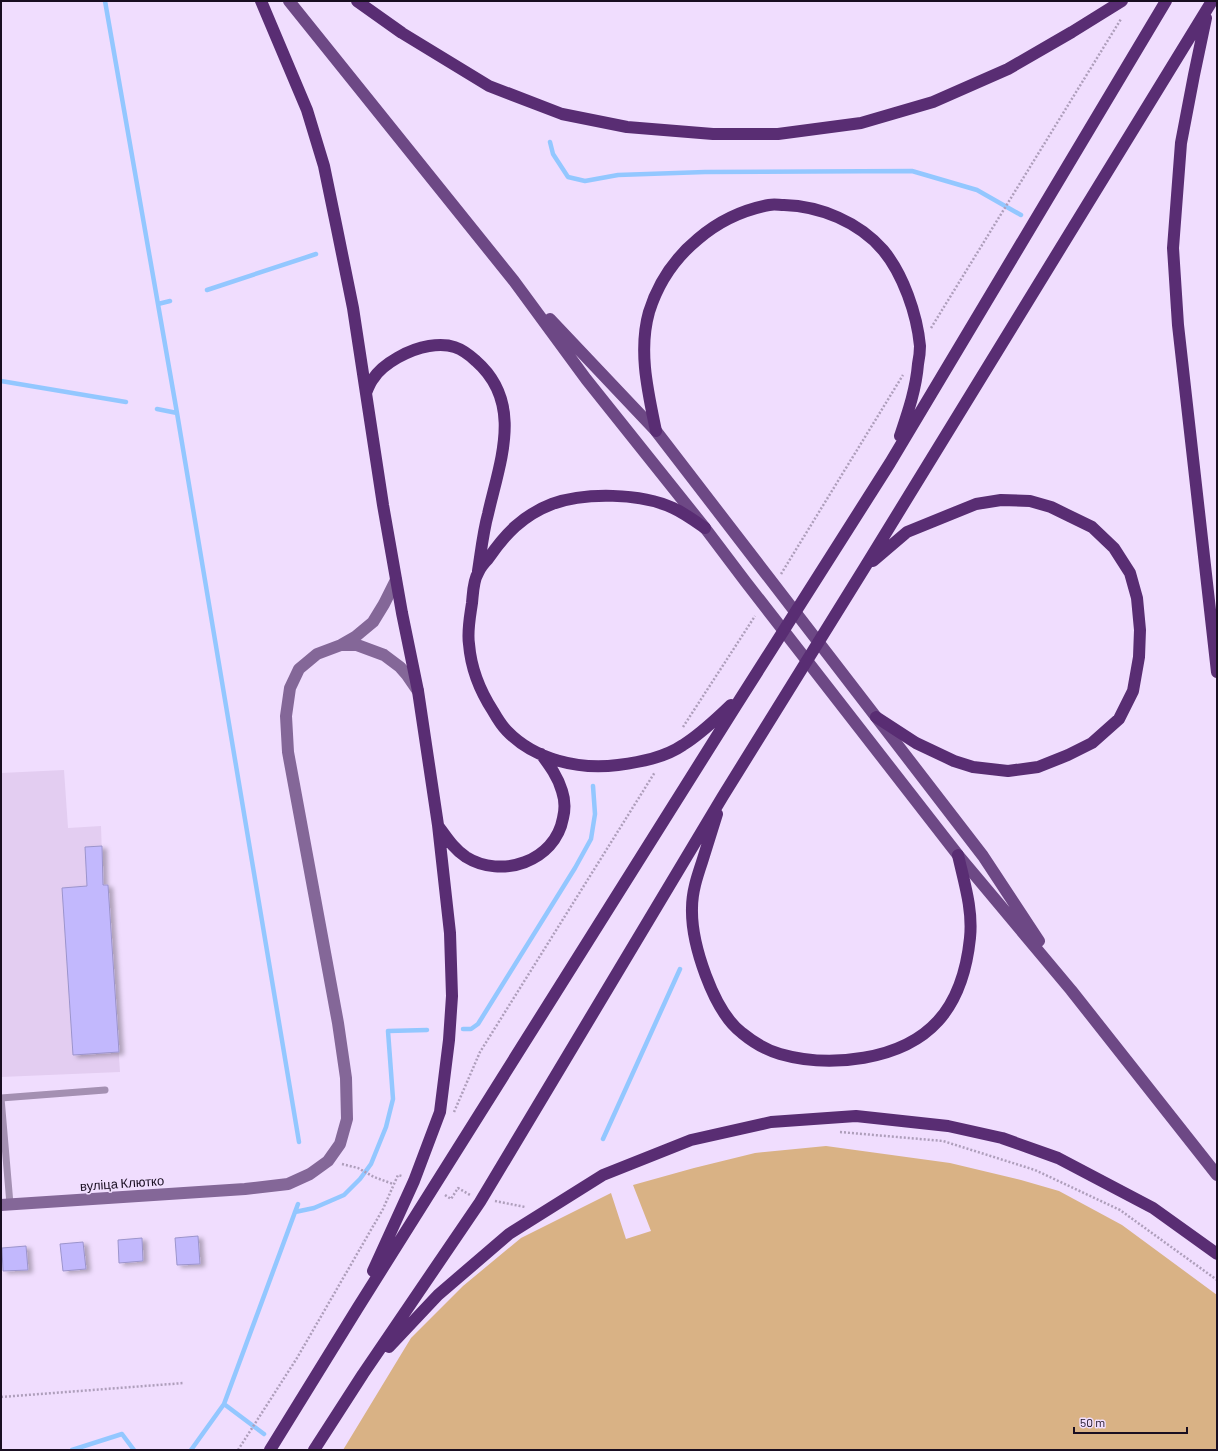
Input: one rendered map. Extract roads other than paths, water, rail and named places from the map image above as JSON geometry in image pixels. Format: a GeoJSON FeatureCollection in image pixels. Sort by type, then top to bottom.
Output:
{"type":"FeatureCollection","features":[{"type":"Feature","properties":{"kind":"highway"},"geometry":{"type":"LineString","coordinates":[[261,1],[307,110],[324,166],[353,308],[396,580],[418,691],[438,825],[450,933],[452,996],[450,1040],[440,1112],[414,1181],[357,1309]]}},
{"type":"Feature","properties":{"kind":"highway"},"geometry":{"type":"LineString","coordinates":[[357,1],[402,33],[489,86],[562,114],[627,126],[713,134],[778,134],[861,123],[933,102],[1008,69],[1122,1]]}},
{"type":"Feature","properties":{"kind":"highway"},"geometry":{"type":"LineString","coordinates":[[270,1450],[742,695],[890,463],[1166,1]]}},
{"type":"Feature","properties":{"kind":"highway"},"geometry":{"type":"LineString","coordinates":[[314,1450],[363,1374],[480,1202],[723,796],[1211,4]]}},
{"type":"Feature","properties":{"kind":"highway"},"geometry":{"type":"LineString","coordinates":[[1211,4],[1194,75],[1181,143],[1173,248],[1178,325],[1217,672]]}},
{"type":"Feature","properties":{"kind":"highway"},"geometry":{"type":"LineString","coordinates":[[656,431],[645,377],[645,339],[649,313],[656,293],[669,268],[691,245],[710,229],[728,218],[771,204],[794,205],[816,210],[843,219],[862,231],[882,249],[896,268],[907,294],[916,324],[920,347],[916,382],[910,405],[890,463]]}},
{"type":"Feature","properties":{"kind":"highway"},"geometry":{"type":"LineString","coordinates":[[366,393],[373,378],[389,364],[412,350],[442,345],[454,346],[466,352],[486,370],[497,387],[502,400],[505,421],[504,437],[498,476],[488,514],[470,614],[468,644],[474,671],[484,696],[506,731],[522,744],[565,764],[605,767],[628,764],[666,755],[683,745],[708,726],[742,695]]}},
{"type":"Feature","properties":{"kind":"highway"},"geometry":{"type":"LineString","coordinates":[[477,574],[500,540],[521,521],[541,508],[563,500],[594,496],[618,496],[647,500],[672,508],[705,528]]}},
{"type":"Feature","properties":{"kind":"highway"},"geometry":{"type":"LineString","coordinates":[[866,566],[907,532],[949,514],[982,503],[1001,500],[1030,501],[1051,507],[1092,527],[1114,548],[1130,573],[1137,598],[1140,630],[1139,657],[1133,691],[1119,719],[1092,743],[1068,755],[1038,767],[1008,771],[973,767],[954,762],[916,744],[876,717]]}},
{"type":"Feature","properties":{"kind":"highway"},"geometry":{"type":"LineString","coordinates":[[438,825],[451,845],[466,857],[482,864],[504,868],[525,863],[540,855],[553,842],[561,827],[565,809],[563,793],[556,774],[541,754]]}},
{"type":"Feature","properties":{"kind":"highway"},"geometry":{"type":"LineString","coordinates":[[723,796],[694,889],[692,908],[694,934],[712,992],[725,1014],[740,1032],[761,1046],[780,1054],[823,1061],[878,1055],[902,1047],[922,1036],[939,1021],[952,1001],[964,974],[970,937],[970,906],[958,855]]}},
{"type":"Feature","properties":{"kind":"highway"},"geometry":{"type":"LineString","coordinates":[[363,1374],[438,1295],[509,1234],[603,1175],[691,1140],[771,1122],[856,1116],[948,1126],[1002,1138],[1058,1158],[1153,1208],[1217,1254]]}},
{"type":"Feature","properties":{"kind":"main road"},"geometry":{"type":"LineString","coordinates":[[289,1],[514,281],[586,379],[705,528],[958,855],[1071,990],[1217,1175]]}},
{"type":"Feature","properties":{"kind":"main road"},"geometry":{"type":"LineString","coordinates":[[514,281],[656,431],[983,856],[1071,990]]}},
{"type":"Feature","properties":{"kind":"street"},"geometry":{"type":"LineString","coordinates":[[341,645],[355,637],[373,622],[396,580]]}},
{"type":"Feature","properties":{"kind":"street"},"geometry":{"type":"LineString","coordinates":[[341,645],[357,645],[384,655],[400,667],[418,691]]}},
{"type":"Feature","properties":{"kind":"street","name":"вуліца Клютко"},"geometry":{"type":"LineString","coordinates":[[6,1205],[245,1189],[288,1184],[310,1174],[328,1161],[340,1144],[347,1119],[346,1078],[288,752],[286,716],[290,688],[299,669],[317,654],[341,645]]}},
{"type":"Feature","properties":{"kind":"lane"},"geometry":{"type":"LineString","coordinates":[[6,1205],[1,1098],[105,1090]]}},
{"type":"Feature","properties":{"kind":"waterway"},"geometry":{"type":"LineString","coordinates":[[105,1],[177,413],[299,1142]]}},
{"type":"Feature","properties":{"kind":"waterway"},"geometry":{"type":"LineString","coordinates":[[550,142],[553,154],[568,177],[585,181],[618,175],[705,172],[912,171],[977,190],[1021,215]]}},
{"type":"Feature","properties":{"kind":"waterway"},"geometry":{"type":"LineString","coordinates":[[207,290],[316,254]]}},
{"type":"Feature","properties":{"kind":"waterway"},"geometry":{"type":"LineString","coordinates":[[158,304],[170,301]]}},
{"type":"Feature","properties":{"kind":"waterway"},"geometry":{"type":"LineString","coordinates":[[1,381],[126,402]]}},
{"type":"Feature","properties":{"kind":"waterway"},"geometry":{"type":"LineString","coordinates":[[157,409],[177,413]]}},
{"type":"Feature","properties":{"kind":"waterway"},"geometry":{"type":"LineString","coordinates":[[463,1029],[471,1029],[478,1024],[575,868],[591,839],[595,814],[593,786]]}},
{"type":"Feature","properties":{"kind":"waterway"},"geometry":{"type":"LineString","coordinates":[[603,1139],[680,969]]}},
{"type":"Feature","properties":{"kind":"waterway"},"geometry":{"type":"LineString","coordinates":[[295,1212],[314,1208],[344,1195],[360,1179],[371,1164],[386,1127],[393,1099],[388,1031],[427,1030]]}},
{"type":"Feature","properties":{"kind":"waterway"},"geometry":{"type":"LineString","coordinates":[[191,1450],[224,1404],[298,1204]]}},
{"type":"Feature","properties":{"kind":"waterway"},"geometry":{"type":"LineString","coordinates":[[224,1404],[264,1434]]}},
{"type":"Feature","properties":{"kind":"waterway"},"geometry":{"type":"LineString","coordinates":[[72,1450],[122,1434],[134,1450]]}}]}
